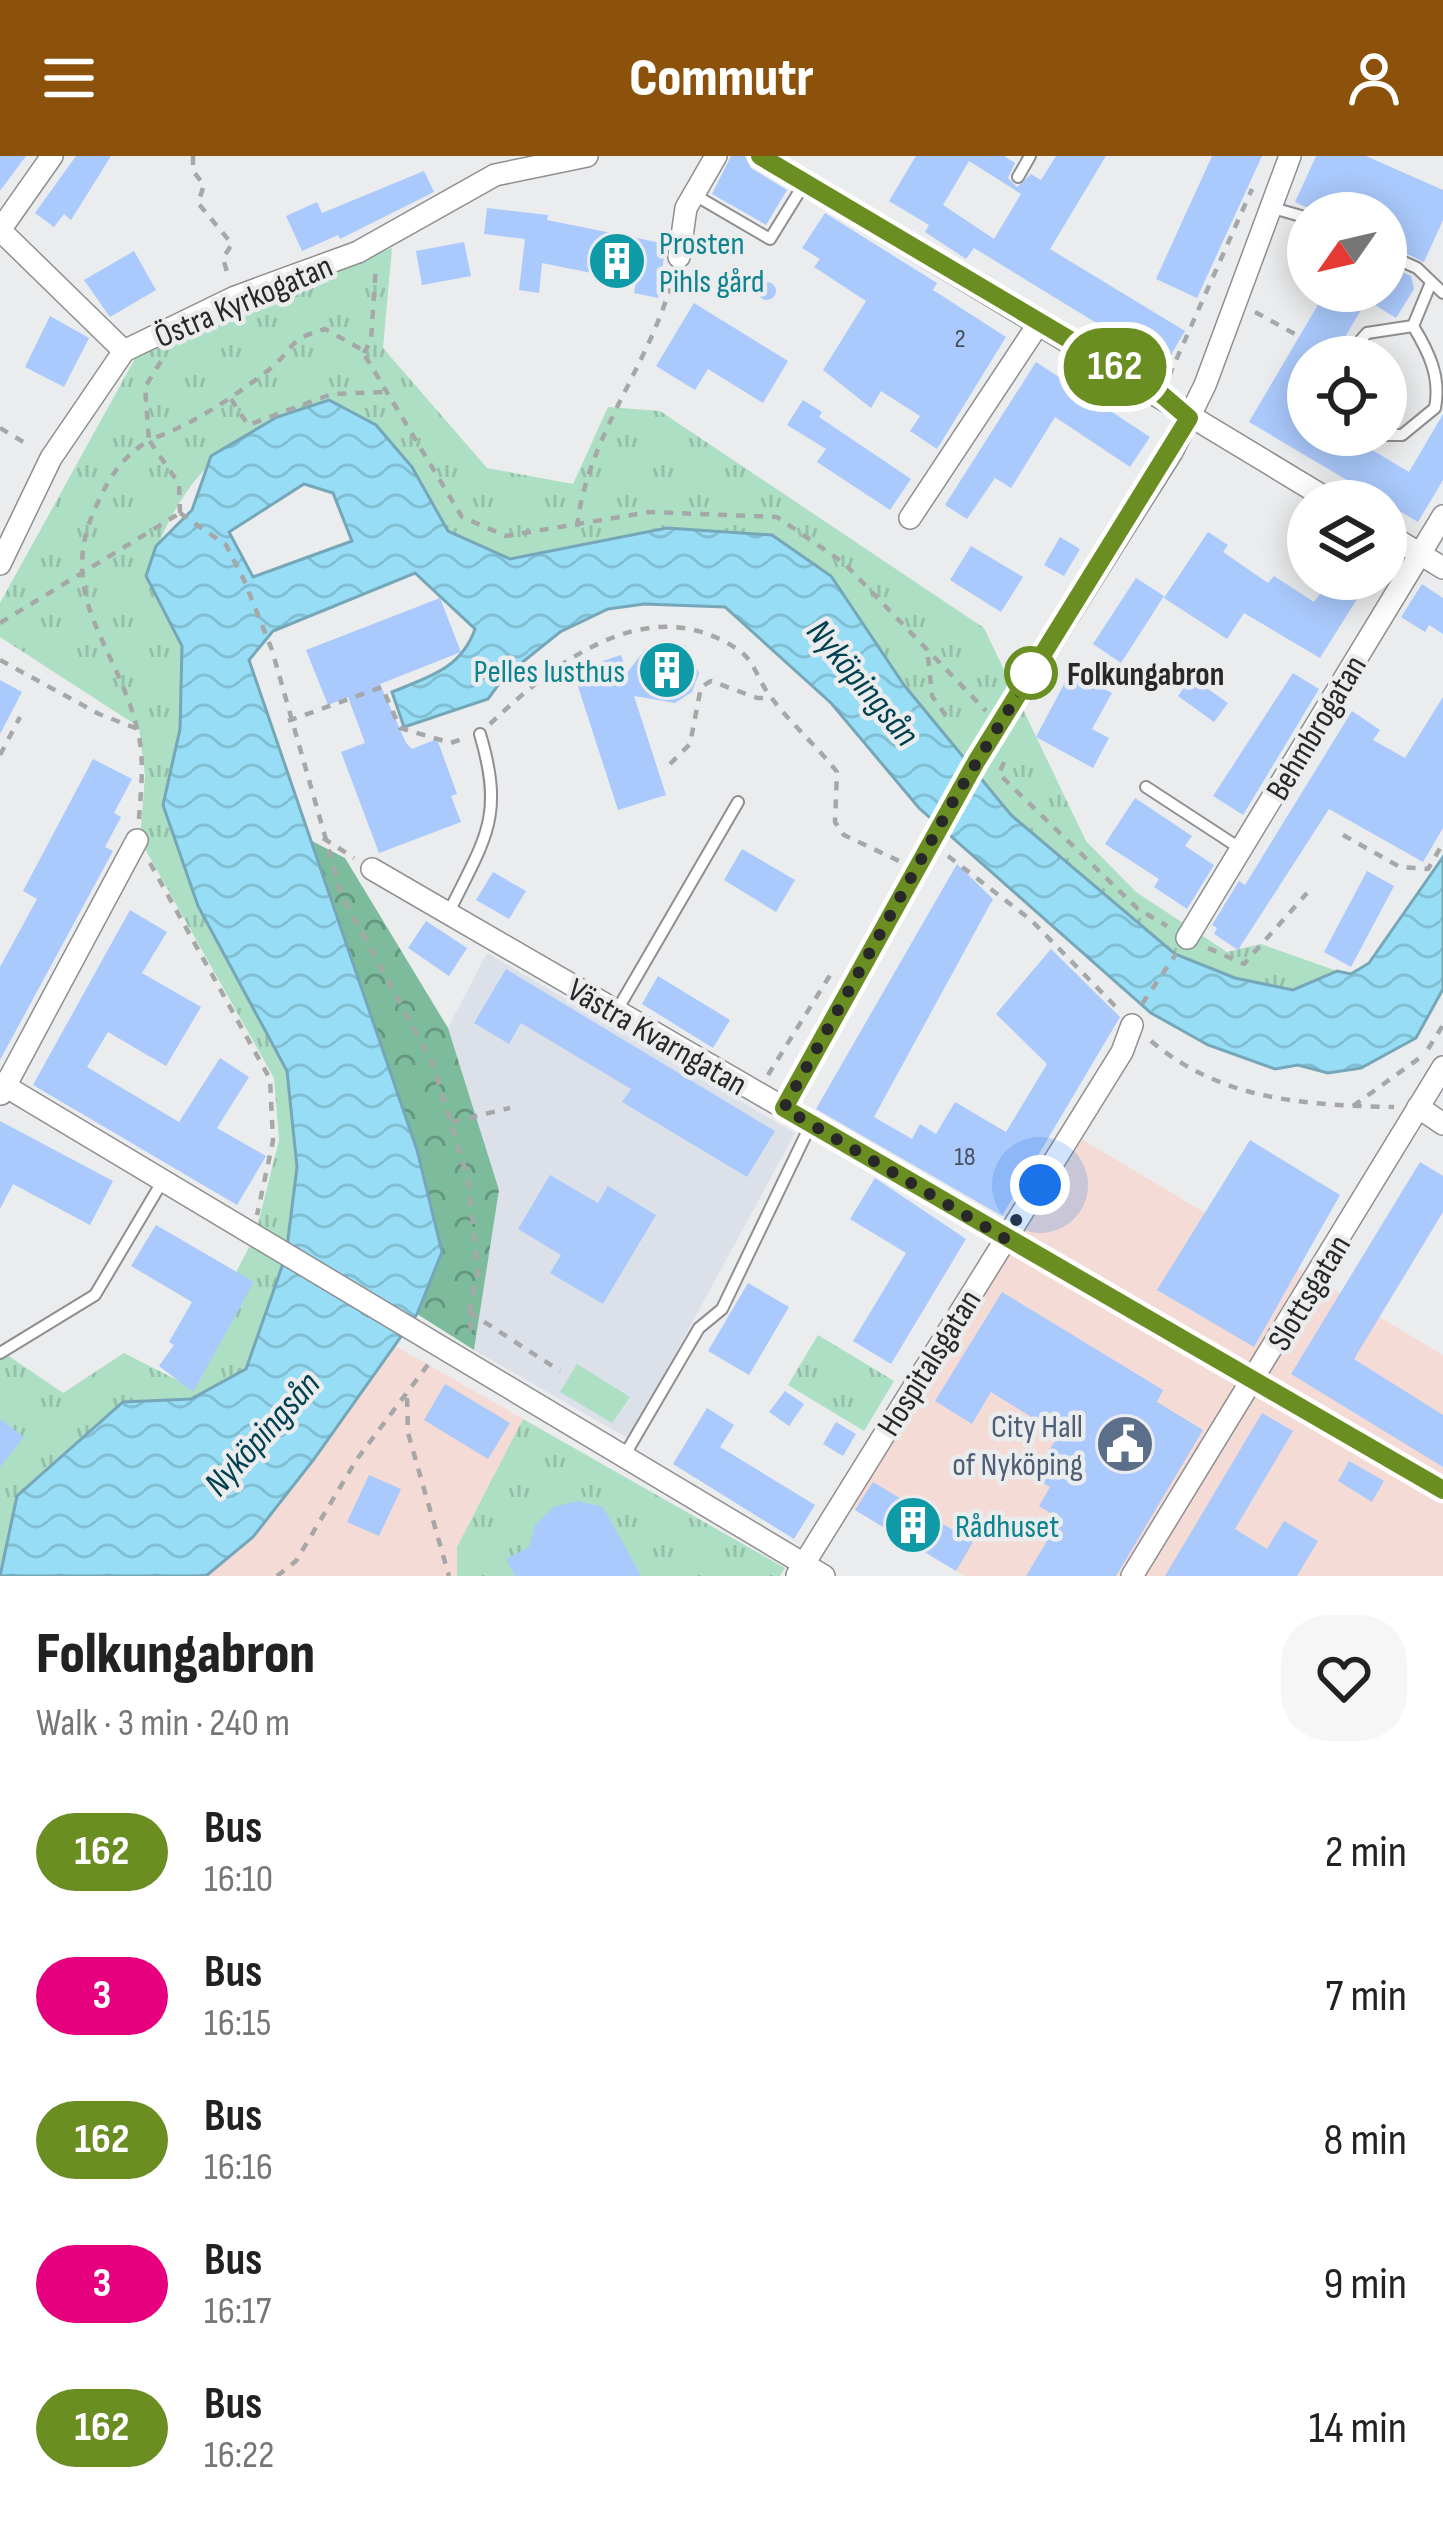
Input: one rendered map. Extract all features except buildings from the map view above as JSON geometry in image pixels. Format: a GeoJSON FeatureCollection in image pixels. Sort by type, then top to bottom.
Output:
{"type":"FeatureCollection","features":[{"type":"Feature","properties":{"kind":"street"},"geometry":{"type":"LineString","coordinates":[[52,156],[0,230],[124,351]]}},
{"type":"Feature","properties":{"kind":"street"},"geometry":{"type":"LineString","coordinates":[[477,185],[478,156]]}},
{"type":"Feature","properties":{"kind":"street","name":"Östra Kyrkogatan"},"geometry":{"type":"LineString","coordinates":[[0,564],[51,458],[124,351],[235,297],[379,240],[495,175],[587,156]]}},
{"type":"Feature","properties":{"kind":"street"},"geometry":{"type":"LineString","coordinates":[[679,257],[686,208],[716,156]]}},
{"type":"Feature","properties":{"kind":"street"},"geometry":{"type":"LineString","coordinates":[[760,156],[1161,394],[1189,418],[1295,480]]}},
{"type":"Feature","properties":{"kind":"street"},"geometry":{"type":"LineString","coordinates":[[784,1108],[976,762],[1189,418],[1290,156]]}},
{"type":"Feature","properties":{"kind":"street"},"geometry":{"type":"LineString","coordinates":[[910,518],[1039,323]]}},
{"type":"Feature","properties":{"kind":"street","name":"Behmbrogatan"},"geometry":{"type":"LineString","coordinates":[[1185,941],[1443,516]]}},
{"type":"Feature","properties":{"kind":"street"},"geometry":{"type":"LineString","coordinates":[[1407,545],[1443,568]]}},
{"type":"Feature","properties":{"kind":"street"},"geometry":{"type":"LineString","coordinates":[[137,840],[2,1088],[808,1572]]}},
{"type":"Feature","properties":{"kind":"street","name":"Västra Kvarngatan"},"geometry":{"type":"LineString","coordinates":[[371,869],[1443,1490]]}},
{"type":"Feature","properties":{"kind":"street","name":"Hospitalsgatan"},"geometry":{"type":"LineString","coordinates":[[808,1572],[1004,1238],[1122,1052],[1136,1016]]}},
{"type":"Feature","properties":{"kind":"street","name":"Slottsgatan"},"geometry":{"type":"LineString","coordinates":[[1132,1576],[1443,1067]]}},
{"type":"Feature","properties":{"kind":"street"},"geometry":{"type":"LineString","coordinates":[[1418,1107],[1443,1124]]}},
{"type":"Feature","properties":{"kind":"lane"},"geometry":{"type":"LineString","coordinates":[[1018,177],[1030,156]]}},
{"type":"Feature","properties":{"kind":"lane"},"geometry":{"type":"LineString","coordinates":[[693,194],[770,239],[805,183]]}},
{"type":"Feature","properties":{"kind":"lane"},"geometry":{"type":"LineString","coordinates":[[1269,208],[1287,213]]}},
{"type":"Feature","properties":{"kind":"lane"},"geometry":{"type":"LineString","coordinates":[[1407,263],[1443,293]]}},
{"type":"Feature","properties":{"kind":"lane"},"geometry":{"type":"LineString","coordinates":[[1412,326],[1430,285]]}},
{"type":"Feature","properties":{"kind":"lane"},"geometry":{"type":"LineString","coordinates":[[1364,336],[1412,326]]}},
{"type":"Feature","properties":{"kind":"lane"},"geometry":{"type":"LineString","coordinates":[[1407,431],[1436,408],[1437,379],[1430,353],[1412,326]]}},
{"type":"Feature","properties":{"kind":"lane"},"geometry":{"type":"LineString","coordinates":[[448,914],[495,812],[494,781],[480,734]]}},
{"type":"Feature","properties":{"kind":"lane"},"geometry":{"type":"LineString","coordinates":[[1146,787],[1240,849]]}},
{"type":"Feature","properties":{"kind":"lane"},"geometry":{"type":"LineString","coordinates":[[616,1012],[738,802]]}},
{"type":"Feature","properties":{"kind":"lane"},"geometry":{"type":"LineString","coordinates":[[623,1459],[699,1328],[722,1309],[812,1124]]}},
{"type":"Feature","properties":{"kind":"lane"},"geometry":{"type":"LineString","coordinates":[[0,1353],[95,1295],[162,1182]]}},
{"type":"Feature","properties":{"kind":"path"},"geometry":{"type":"LineString","coordinates":[[194,156],[193,171],[205,185],[198,203],[232,244],[223,258],[235,297]]}},
{"type":"Feature","properties":{"kind":"path"},"geometry":{"type":"LineString","coordinates":[[1161,394],[1257,177]]}},
{"type":"Feature","properties":{"kind":"path"},"geometry":{"type":"LineString","coordinates":[[364,353],[371,340],[379,240]]}},
{"type":"Feature","properties":{"kind":"path"},"geometry":{"type":"LineString","coordinates":[[577,527],[603,434],[639,357],[660,329],[679,257]]}},
{"type":"Feature","properties":{"kind":"path"},"geometry":{"type":"LineString","coordinates":[[1235,300],[1295,334]]}},
{"type":"Feature","properties":{"kind":"path"},"geometry":{"type":"LineString","coordinates":[[254,1239],[273,1141],[270,1079],[137,840],[142,777],[138,729],[78,576],[82,534],[123,457],[149,440],[196,423],[275,365],[296,337],[326,328],[364,353],[462,517],[506,536],[649,512],[777,517],[844,563],[928,657],[999,723]]}},
{"type":"Feature","properties":{"kind":"path"},"geometry":{"type":"LineString","coordinates":[[172,350],[145,387],[149,440],[179,484],[180,513]]}},
{"type":"Feature","properties":{"kind":"path"},"geometry":{"type":"LineString","coordinates":[[230,399],[248,425],[332,394],[388,392]]}},
{"type":"Feature","properties":{"kind":"path"},"geometry":{"type":"LineString","coordinates":[[0,428],[9,434]]}},
{"type":"Feature","properties":{"kind":"path"},"geometry":{"type":"LineString","coordinates":[[180,513],[226,545],[272,650],[288,721],[342,896],[432,1062],[468,1179],[478,1271],[470,1312],[475,1332]]}},
{"type":"Feature","properties":{"kind":"path"},"geometry":{"type":"LineString","coordinates":[[0,623],[180,513]]}},
{"type":"Feature","properties":{"kind":"path"},"geometry":{"type":"LineString","coordinates":[[288,721],[382,687],[400,728],[451,742],[480,734],[572,655],[655,627],[697,626],[745,654],[771,698],[837,772],[835,822],[844,835],[898,861],[907,847]]}},
{"type":"Feature","properties":{"kind":"path"},"geometry":{"type":"LineString","coordinates":[[928,657],[932,696],[947,718]]}},
{"type":"Feature","properties":{"kind":"path"},"geometry":{"type":"LineString","coordinates":[[0,660],[138,729]]}},
{"type":"Feature","properties":{"kind":"path"},"geometry":{"type":"LineString","coordinates":[[670,764],[690,744],[701,687],[710,681],[757,698],[771,698]]}},
{"type":"Feature","properties":{"kind":"path"},"geometry":{"type":"LineString","coordinates":[[0,755],[20,717]]}},
{"type":"Feature","properties":{"kind":"path"},"geometry":{"type":"LineString","coordinates":[[998,774],[1138,909],[1185,941],[1244,964],[1307,893]]}},
{"type":"Feature","properties":{"kind":"path"},"geometry":{"type":"LineString","coordinates":[[1343,836],[1400,867],[1428,869],[1443,843]]}},
{"type":"Feature","properties":{"kind":"path"},"geometry":{"type":"LineString","coordinates":[[323,838],[371,869]]}},
{"type":"Feature","properties":{"kind":"path"},"geometry":{"type":"LineString","coordinates":[[963,863],[1136,1016],[1162,1051],[1228,1085],[1286,1104],[1418,1107]]}},
{"type":"Feature","properties":{"kind":"path"},"geometry":{"type":"LineString","coordinates":[[1136,1016],[1185,941]]}},
{"type":"Feature","properties":{"kind":"path"},"geometry":{"type":"LineString","coordinates":[[743,1087],[748,1078],[764,1082],[839,962]]}},
{"type":"Feature","properties":{"kind":"path"},"geometry":{"type":"LineString","coordinates":[[1353,1106],[1393,1072],[1419,1060],[1443,1025]]}},
{"type":"Feature","properties":{"kind":"path"},"geometry":{"type":"LineString","coordinates":[[451,1122],[510,1108]]}},
{"type":"Feature","properties":{"kind":"path"},"geometry":{"type":"LineString","coordinates":[[470,1312],[560,1371]]}},
{"type":"Feature","properties":{"kind":"path"},"geometry":{"type":"LineString","coordinates":[[277,1576],[296,1561],[356,1459],[440,1347]]}},
{"type":"Feature","properties":{"kind":"path"},"geometry":{"type":"LineString","coordinates":[[406,1397],[408,1432],[449,1576]]}},
{"type":"Feature","properties":{"kind":"shaded area"},"geometry":{"type":"Polygon","coordinates":[[[487,953],[795,1133],[629,1439],[474,1350],[499,1190],[448,1028],[487,953]]]}},
{"type":"Feature","properties":{"kind":"shaded area"},"geometry":{"type":"Polygon","coordinates":[[[1063,1128],[1443,1355],[1443,1576],[965,1576],[847,1505],[1063,1128]]]}},
{"type":"Feature","properties":{"kind":"shaded area"},"geometry":{"type":"Polygon","coordinates":[[[392,1344],[523,1419],[457,1547],[457,1576],[206,1576],[253,1537],[314,1459],[392,1344]]]}},
{"type":"Feature","properties":{"kind":"green space"},"geometry":{"type":"Polygon","coordinates":[[[392,248],[383,348],[487,468],[573,484],[608,407],[660,411],[984,628],[1086,841],[1136,892],[1227,952],[1261,944],[1337,971],[1293,990],[1235,978],[1175,954],[1011,815],[904,685],[831,577],[667,528],[510,559],[448,531],[412,467],[376,425],[328,400],[292,413],[235,443],[193,483],[160,540],[146,576],[182,646],[180,729],[163,805],[287,1071],[297,1167],[286,1255],[246,1369],[191,1399],[123,1402],[17,1496],[0,1576],[0,1350],[63,1393],[124,1353],[179,1381],[255,1236],[279,1140],[274,1078],[140,840],[145,776],[139,727],[0,637],[0,603],[137,355],[392,248]]]}},
{"type":"Feature","properties":{"kind":"green space"},"geometry":{"type":"Polygon","coordinates":[[[310,840],[345,858],[448,1028],[499,1190],[474,1350],[417,1314],[442,1251],[417,1150],[310,840]]]}},
{"type":"Feature","properties":{"kind":"green space"},"geometry":{"type":"Polygon","coordinates":[[[818,1335],[894,1381],[864,1431],[788,1385],[818,1335]]]}},
{"type":"Feature","properties":{"kind":"green space"},"geometry":{"type":"Polygon","coordinates":[[[577,1364],[630,1397],[612,1423],[560,1392],[577,1364]]]}},
{"type":"Feature","properties":{"kind":"green space"},"geometry":{"type":"Polygon","coordinates":[[[523,1419],[785,1568],[780,1576],[457,1576],[457,1547],[523,1419]]]}},
{"type":"Feature","properties":{"kind":"water","name":"Nyköpingsån"},"geometry":{"type":"Polygon","coordinates":[[[329,400],[376,425],[412,467],[448,531],[510,559],[667,528],[772,535],[831,576],[904,685],[1011,815],[1175,954],[1235,978],[1293,990],[1337,971],[1351,974],[1369,963],[1443,857],[1443,989],[1416,1038],[1361,1068],[1328,1073],[1298,1065],[1275,1069],[1208,1045],[1151,1013],[919,808],[831,703],[725,607],[644,604],[608,609],[560,632],[504,677],[488,699],[404,727],[392,692],[452,663],[475,629],[415,573],[273,631],[249,660],[417,1150],[442,1252],[417,1314],[253,1537],[206,1576],[0,1576],[17,1496],[123,1402],[191,1399],[246,1369],[286,1255],[297,1167],[287,1071],[198,906],[163,805],[180,729],[182,646],[146,576],[156,546],[192,510],[211,456],[277,417],[329,400]],[[304,484],[229,532],[253,577],[352,541],[333,493],[304,484]]]}},
{"type":"Feature","properties":{"kind":"bus line","name":"162"},"geometry":{"type":"LineString","coordinates":[[760,156],[1161,394],[1189,418],[976,762],[784,1108],[1443,1490]]}},
{"type":"Feature","properties":{"kind":"place","name":"Prosten Pihls gård"},"geometry":{"type":"Point","coordinates":[617,261]}},
{"type":"Feature","properties":{"kind":"place","name":"Pelles lusthus"},"geometry":{"type":"Point","coordinates":[667,670]}},
{"type":"Feature","properties":{"kind":"place","name":"Folkungabron"},"geometry":{"type":"Point","coordinates":[1031,673]}},
{"type":"Feature","properties":{"kind":"place","name":"City Hall of Nyköping"},"geometry":{"type":"Point","coordinates":[1125,1444]}},
{"type":"Feature","properties":{"kind":"place","name":"Rådhuset"},"geometry":{"type":"Point","coordinates":[913,1525]}},
{"type":"Feature","properties":{"kind":"route"},"geometry":{"type":"LineString","coordinates":[[1031,673],[956,796],[784,1108],[1004,1238],[1040,1185]]}}]}
